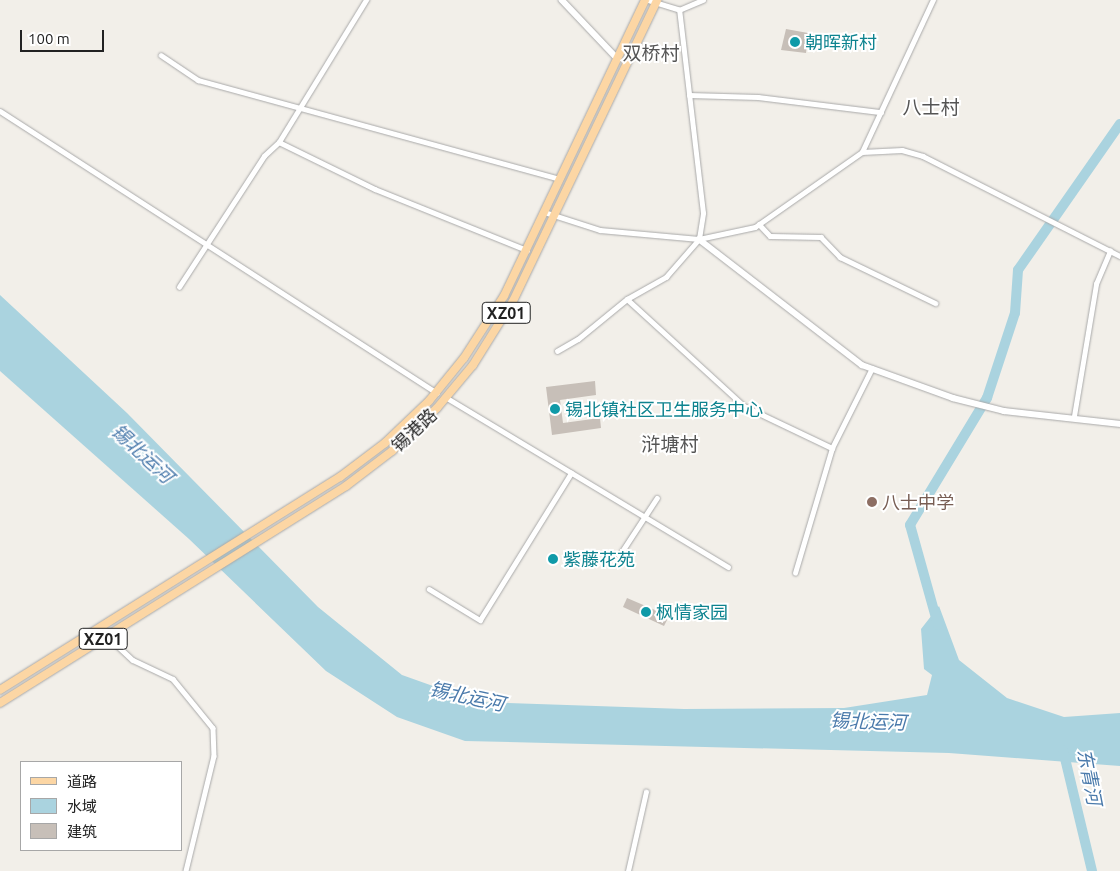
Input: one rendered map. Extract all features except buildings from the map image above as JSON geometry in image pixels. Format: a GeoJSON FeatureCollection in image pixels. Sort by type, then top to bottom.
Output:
{"type":"FeatureCollection","features":[{"type":"Feature","properties":{"kind":"main road","name":"锡港路"},"geometry":{"type":"LineString","coordinates":[[0,690],[250,535],[363,460],[437,393],[479,337],[527,250],[646,0]]}},
{"type":"Feature","properties":{"kind":"main road","name":"锡港路"},"geometry":{"type":"LineString","coordinates":[[0,703],[258,543],[370,468],[447,398],[505,316],[656,2]]}},
{"type":"Feature","properties":{"kind":"street"},"geometry":{"type":"LineString","coordinates":[[179,287],[264,156],[280,142],[366,0]]}},
{"type":"Feature","properties":{"kind":"street"},"geometry":{"type":"LineString","coordinates":[[562,0],[618,58]]}},
{"type":"Feature","properties":{"kind":"street"},"geometry":{"type":"LineString","coordinates":[[646,0],[679,10],[702,0]]}},
{"type":"Feature","properties":{"kind":"street"},"geometry":{"type":"LineString","coordinates":[[544,212],[600,230],[699,240],[760,224],[862,152],[933,0]]}},
{"type":"Feature","properties":{"kind":"street"},"geometry":{"type":"LineString","coordinates":[[557,351],[578,339],[627,299],[666,277],[699,240],[702,213],[679,10]]}},
{"type":"Feature","properties":{"kind":"street"},"geometry":{"type":"LineString","coordinates":[[161,55],[198,80],[560,179]]}},
{"type":"Feature","properties":{"kind":"street"},"geometry":{"type":"LineString","coordinates":[[689,96],[758,97],[881,112]]}},
{"type":"Feature","properties":{"kind":"street"},"geometry":{"type":"LineString","coordinates":[[0,111],[130,192],[206,246],[437,393]]}},
{"type":"Feature","properties":{"kind":"street"},"geometry":{"type":"LineString","coordinates":[[280,142],[374,189],[527,250]]}},
{"type":"Feature","properties":{"kind":"street"},"geometry":{"type":"LineString","coordinates":[[862,152],[902,150],[923,156],[1120,256]]}},
{"type":"Feature","properties":{"kind":"street"},"geometry":{"type":"LineString","coordinates":[[760,224],[770,236],[822,237],[840,257],[935,303]]}},
{"type":"Feature","properties":{"kind":"street"},"geometry":{"type":"LineString","coordinates":[[699,240],[862,365],[953,398],[1004,411],[1074,416],[1120,424]]}},
{"type":"Feature","properties":{"kind":"street"},"geometry":{"type":"LineString","coordinates":[[1074,416],[1096,284],[1110,251]]}},
{"type":"Feature","properties":{"kind":"street"},"geometry":{"type":"LineString","coordinates":[[627,299],[744,406],[832,448]]}},
{"type":"Feature","properties":{"kind":"street"},"geometry":{"type":"LineString","coordinates":[[795,573],[832,448],[872,368]]}},
{"type":"Feature","properties":{"kind":"street"},"geometry":{"type":"LineString","coordinates":[[447,398],[728,567]]}},
{"type":"Feature","properties":{"kind":"street"},"geometry":{"type":"LineString","coordinates":[[429,589],[480,620],[571,473]]}},
{"type":"Feature","properties":{"kind":"street"},"geometry":{"type":"LineString","coordinates":[[619,556],[657,498]]}},
{"type":"Feature","properties":{"kind":"street"},"geometry":{"type":"LineString","coordinates":[[107,636],[133,660],[173,679],[213,728],[214,756],[186,871]]}},
{"type":"Feature","properties":{"kind":"street"},"geometry":{"type":"LineString","coordinates":[[628,871],[646,792]]}},
{"type":"Feature","properties":{"kind":"water","name":"锡北运河"},"geometry":{"type":"Polygon","coordinates":[[[0,295],[127,413],[318,607],[402,675],[478,702],[684,709],[844,708],[927,695],[932,675],[924,669],[921,629],[939,606],[959,660],[1007,698],[1064,717],[1120,713],[1120,766],[949,753],[465,741],[397,717],[326,671],[189,539],[0,371],[0,295]]]}},
{"type":"Feature","properties":{"kind":"waterway"},"geometry":{"type":"LineString","coordinates":[[938,625],[910,525],[987,398],[1015,313],[1018,270],[1120,124]]}},
{"type":"Feature","properties":{"kind":"waterway","name":"东青河"},"geometry":{"type":"LineString","coordinates":[[1063,750],[1092,871]]}},
{"type":"Feature","properties":{"kind":"place","name":"朝晖新村"},"geometry":{"type":"Point","coordinates":[795,42]}},
{"type":"Feature","properties":{"kind":"place","name":"锡北镇社区卫生服务中心"},"geometry":{"type":"Point","coordinates":[555,409]}},
{"type":"Feature","properties":{"kind":"place","name":"八士中学"},"geometry":{"type":"Point","coordinates":[872,502]}},
{"type":"Feature","properties":{"kind":"place","name":"紫藤花苑"},"geometry":{"type":"Point","coordinates":[553,559]}},
{"type":"Feature","properties":{"kind":"place","name":"枫情家园"},"geometry":{"type":"Point","coordinates":[646,612]}},
{"type":"Feature","properties":{"kind":"district","name":"双桥村"},"geometry":{"type":"Point","coordinates":[651,54]}},
{"type":"Feature","properties":{"kind":"district","name":"八士村"},"geometry":{"type":"Point","coordinates":[931,108]}},
{"type":"Feature","properties":{"kind":"district","name":"浒塘村"},"geometry":{"type":"Point","coordinates":[670,445]}}]}
